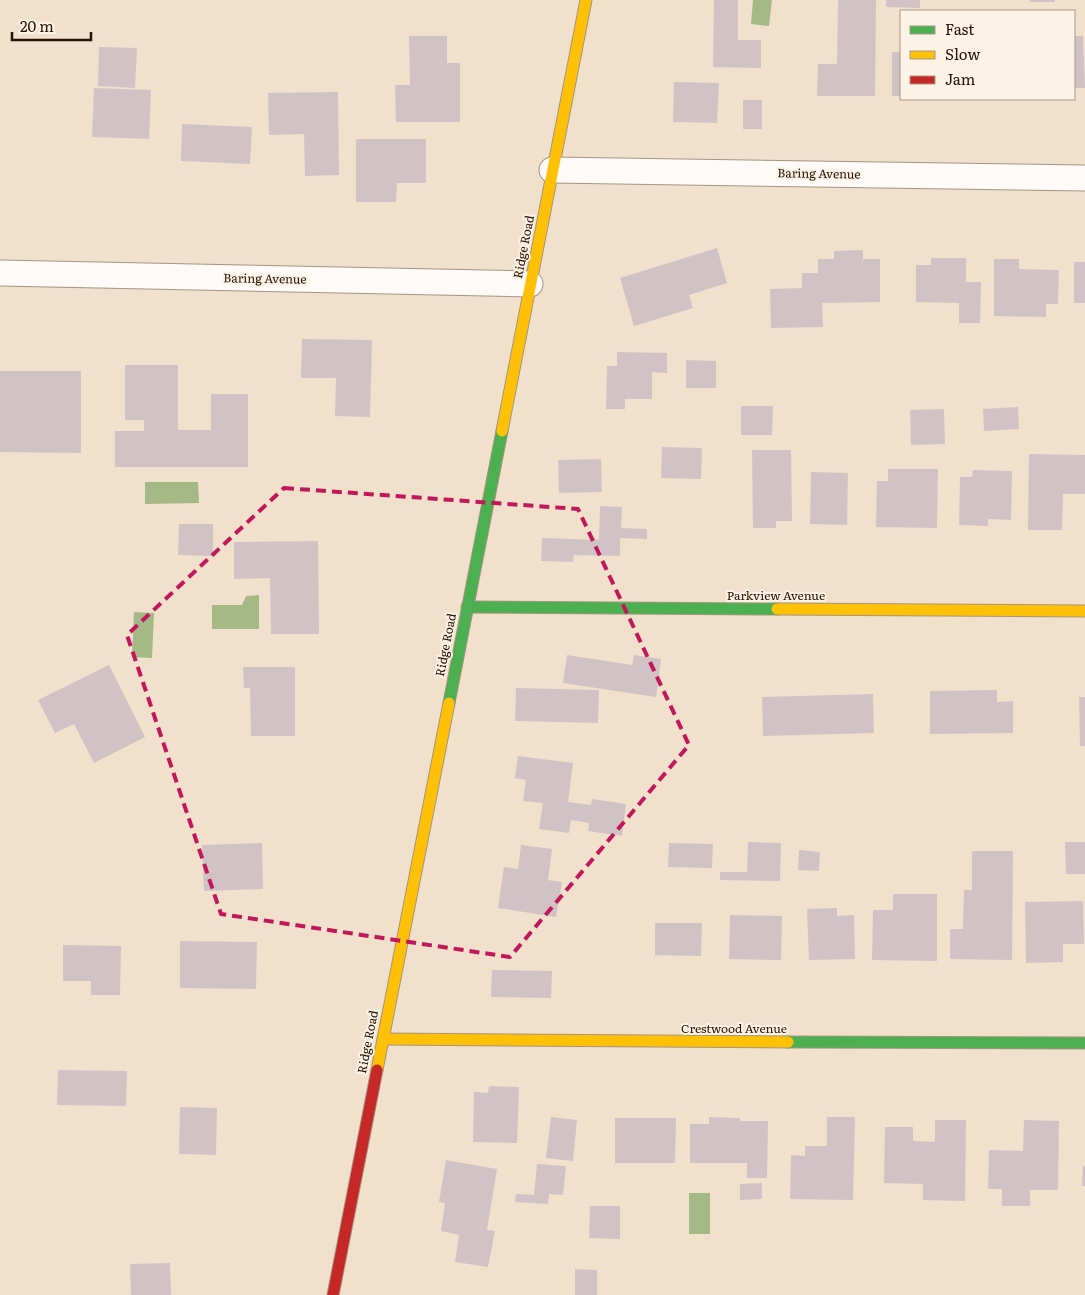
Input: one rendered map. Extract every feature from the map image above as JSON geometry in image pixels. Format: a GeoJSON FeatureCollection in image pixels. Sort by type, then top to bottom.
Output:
{"type":"FeatureCollection","features":[{"type":"Feature","properties":{"kind":"main road","name":"Ridge Road"},"geometry":{"type":"LineString","coordinates":[[333,1295],[586,0]]}},
{"type":"Feature","properties":{"kind":"main road","name":"Parkview Avenue"},"geometry":{"type":"LineString","coordinates":[[467,607],[1085,611]]}},
{"type":"Feature","properties":{"kind":"main road","name":"Crestwood Avenue"},"geometry":{"type":"LineString","coordinates":[[383,1039],[612,1042],[1085,1043]]}},
{"type":"Feature","properties":{"kind":"street","name":"Baring Avenue"},"geometry":{"type":"LineString","coordinates":[[552,170],[1085,178]]}},
{"type":"Feature","properties":{"kind":"street","name":"Baring Avenue"},"geometry":{"type":"LineString","coordinates":[[0,274],[530,284]]}},
{"type":"Feature","properties":{"kind":"highlighted area"},"geometry":{"type":"Polygon","coordinates":[[[284,488],[578,509],[689,745],[510,957],[221,914],[127,635],[284,488]]]}},
{"type":"Feature","properties":{"kind":"shaded area"},"geometry":{"type":"Polygon","coordinates":[[[753,0],[772,0],[769,26],[751,24],[753,0]]]}},
{"type":"Feature","properties":{"kind":"shaded area"},"geometry":{"type":"Polygon","coordinates":[[[145,482],[198,482],[199,503],[145,504],[145,482]]]}},
{"type":"Feature","properties":{"kind":"shaded area"},"geometry":{"type":"Polygon","coordinates":[[[259,595],[259,629],[212,629],[212,605],[242,605],[246,596],[259,595]]]}},
{"type":"Feature","properties":{"kind":"shaded area"},"geometry":{"type":"Polygon","coordinates":[[[134,612],[154,613],[152,658],[132,657],[134,612]]]}},
{"type":"Feature","properties":{"kind":"shaded area"},"geometry":{"type":"Polygon","coordinates":[[[689,1193],[710,1193],[710,1234],[689,1234],[689,1193]]]}},
{"type":"Feature","properties":{"kind":"building"},"geometry":{"type":"Polygon","coordinates":[[[714,0],[738,0],[738,40],[761,40],[761,68],[713,67],[714,0]]]}},
{"type":"Feature","properties":{"kind":"building"},"geometry":{"type":"Polygon","coordinates":[[[838,0],[876,0],[875,96],[817,96],[818,64],[837,64],[838,0]]]}},
{"type":"Feature","properties":{"kind":"building"},"geometry":{"type":"Polygon","coordinates":[[[886,0],[920,0],[920,8],[886,7],[886,0]]]}},
{"type":"Feature","properties":{"kind":"building"},"geometry":{"type":"Polygon","coordinates":[[[1030,0],[1055,0],[1055,2],[1030,2],[1030,0]]]}},
{"type":"Feature","properties":{"kind":"building"},"geometry":{"type":"Polygon","coordinates":[[[409,36],[447,36],[447,63],[460,63],[460,122],[396,122],[395,85],[410,85],[409,36]]]}},
{"type":"Feature","properties":{"kind":"building"},"geometry":{"type":"Polygon","coordinates":[[[1075,36],[1083,36],[1085,88],[1075,88],[1075,36]]]}},
{"type":"Feature","properties":{"kind":"building"},"geometry":{"type":"Polygon","coordinates":[[[99,47],[137,48],[135,88],[98,86],[99,47]]]}},
{"type":"Feature","properties":{"kind":"building"},"geometry":{"type":"Polygon","coordinates":[[[892,52],[900,52],[900,96],[892,96],[892,52]]]}},
{"type":"Feature","properties":{"kind":"building"},"geometry":{"type":"Polygon","coordinates":[[[674,82],[719,83],[717,123],[673,122],[674,82]]]}},
{"type":"Feature","properties":{"kind":"building"},"geometry":{"type":"Polygon","coordinates":[[[94,88],[151,90],[149,139],[92,137],[94,88]]]}},
{"type":"Feature","properties":{"kind":"building"},"geometry":{"type":"Polygon","coordinates":[[[338,92],[339,175],[305,176],[304,134],[269,135],[268,93],[338,92]]]}},
{"type":"Feature","properties":{"kind":"building"},"geometry":{"type":"Polygon","coordinates":[[[743,100],[762,100],[762,129],[743,129],[743,100]]]}},
{"type":"Feature","properties":{"kind":"building"},"geometry":{"type":"Polygon","coordinates":[[[182,124],[252,127],[250,164],[181,161],[182,124]]]}},
{"type":"Feature","properties":{"kind":"building"},"geometry":{"type":"Polygon","coordinates":[[[356,139],[426,139],[426,183],[397,183],[396,202],[356,202],[356,139]]]}},
{"type":"Feature","properties":{"kind":"building"},"geometry":{"type":"Polygon","coordinates":[[[717,248],[727,283],[689,295],[693,308],[634,326],[620,278],[717,248]]]}},
{"type":"Feature","properties":{"kind":"building"},"geometry":{"type":"Polygon","coordinates":[[[863,250],[863,259],[880,259],[880,302],[822,303],[823,327],[771,328],[770,289],[802,288],[802,273],[818,273],[818,259],[834,259],[834,251],[863,250]]]}},
{"type":"Feature","properties":{"kind":"building"},"geometry":{"type":"Polygon","coordinates":[[[931,258],[966,258],[966,282],[981,282],[980,323],[959,323],[959,303],[916,302],[916,265],[931,265],[931,258]]]}},
{"type":"Feature","properties":{"kind":"building"},"geometry":{"type":"Polygon","coordinates":[[[994,259],[1019,259],[1019,269],[1059,270],[1058,304],[1046,304],[1046,317],[994,316],[994,259]]]}},
{"type":"Feature","properties":{"kind":"building"},"geometry":{"type":"Polygon","coordinates":[[[1074,262],[1085,262],[1085,303],[1074,303],[1074,262]]]}},
{"type":"Feature","properties":{"kind":"building"},"geometry":{"type":"Polygon","coordinates":[[[302,339],[372,340],[370,417],[335,416],[336,378],[301,378],[302,339]]]}},
{"type":"Feature","properties":{"kind":"building"},"geometry":{"type":"Polygon","coordinates":[[[617,352],[667,353],[667,373],[652,372],[652,399],[625,399],[625,409],[606,409],[607,366],[617,366],[617,352]]]}},
{"type":"Feature","properties":{"kind":"building"},"geometry":{"type":"Polygon","coordinates":[[[686,360],[716,361],[716,388],[686,388],[686,360]]]}},
{"type":"Feature","properties":{"kind":"building"},"geometry":{"type":"Polygon","coordinates":[[[125,365],[178,365],[178,430],[211,430],[211,394],[248,394],[248,467],[115,467],[115,431],[144,431],[144,420],[125,420],[125,365]]]}},
{"type":"Feature","properties":{"kind":"building"},"geometry":{"type":"Polygon","coordinates":[[[0,371],[81,371],[81,453],[0,452],[0,371]]]}},
{"type":"Feature","properties":{"kind":"building"},"geometry":{"type":"Polygon","coordinates":[[[741,406],[773,406],[772,435],[741,435],[741,406]]]}},
{"type":"Feature","properties":{"kind":"building"},"geometry":{"type":"Polygon","coordinates":[[[1018,407],[1019,429],[984,431],[983,409],[1018,407]]]}},
{"type":"Feature","properties":{"kind":"building"},"geometry":{"type":"Polygon","coordinates":[[[944,409],[945,444],[911,445],[910,410],[944,409]]]}},
{"type":"Feature","properties":{"kind":"building"},"geometry":{"type":"Polygon","coordinates":[[[662,447],[702,448],[701,479],[661,478],[662,447]]]}},
{"type":"Feature","properties":{"kind":"building"},"geometry":{"type":"Polygon","coordinates":[[[752,450],[791,450],[792,521],[776,521],[776,528],[753,528],[752,450]]]}},
{"type":"Feature","properties":{"kind":"building"},"geometry":{"type":"Polygon","coordinates":[[[1029,454],[1085,455],[1085,494],[1063,494],[1062,530],[1028,530],[1029,454]]]}},
{"type":"Feature","properties":{"kind":"building"},"geometry":{"type":"Polygon","coordinates":[[[601,459],[602,492],[559,493],[558,460],[601,459]]]}},
{"type":"Feature","properties":{"kind":"building"},"geometry":{"type":"Polygon","coordinates":[[[888,469],[938,469],[937,528],[876,527],[877,481],[888,481],[888,469]]]}},
{"type":"Feature","properties":{"kind":"building"},"geometry":{"type":"Polygon","coordinates":[[[973,470],[1012,471],[1011,520],[988,519],[988,526],[959,525],[960,477],[972,477],[973,470]]]}},
{"type":"Feature","properties":{"kind":"building"},"geometry":{"type":"Polygon","coordinates":[[[811,472],[848,473],[847,525],[810,524],[811,472]]]}},
{"type":"Feature","properties":{"kind":"building"},"geometry":{"type":"Polygon","coordinates":[[[600,506],[622,507],[621,528],[647,529],[647,539],[620,538],[620,556],[574,555],[573,562],[541,561],[542,538],[599,540],[600,506]]]}},
{"type":"Feature","properties":{"kind":"building"},"geometry":{"type":"Polygon","coordinates":[[[179,524],[213,524],[213,556],[178,555],[179,524]]]}},
{"type":"Feature","properties":{"kind":"building"},"geometry":{"type":"Polygon","coordinates":[[[318,541],[319,634],[271,634],[270,578],[234,579],[234,542],[318,541]]]}},
{"type":"Feature","properties":{"kind":"building"},"geometry":{"type":"Polygon","coordinates":[[[567,655],[632,665],[634,655],[661,659],[656,697],[563,683],[567,655]]]}},
{"type":"Feature","properties":{"kind":"building"},"geometry":{"type":"Polygon","coordinates":[[[109,665],[145,737],[94,763],[74,724],[55,733],[38,700],[109,665]]]}},
{"type":"Feature","properties":{"kind":"building"},"geometry":{"type":"Polygon","coordinates":[[[243,667],[295,667],[295,736],[251,736],[250,688],[244,688],[243,667]]]}},
{"type":"Feature","properties":{"kind":"building"},"geometry":{"type":"Polygon","coordinates":[[[516,688],[599,690],[598,723],[515,721],[516,688]]]}},
{"type":"Feature","properties":{"kind":"building"},"geometry":{"type":"Polygon","coordinates":[[[997,690],[997,702],[1013,701],[1013,733],[930,734],[930,691],[997,690]]]}},
{"type":"Feature","properties":{"kind":"building"},"geometry":{"type":"Polygon","coordinates":[[[873,694],[874,733],[763,736],[762,697],[873,694]]]}},
{"type":"Feature","properties":{"kind":"building"},"geometry":{"type":"Polygon","coordinates":[[[1079,697],[1085,697],[1085,746],[1080,746],[1079,697]]]}},
{"type":"Feature","properties":{"kind":"building"},"geometry":{"type":"Polygon","coordinates":[[[518,756],[573,763],[568,802],[591,805],[592,799],[626,804],[622,836],[588,831],[589,823],[571,820],[569,833],[539,829],[543,803],[523,801],[526,780],[515,778],[518,756]]]}},
{"type":"Feature","properties":{"kind":"building"},"geometry":{"type":"Polygon","coordinates":[[[748,842],[781,843],[780,881],[720,880],[720,872],[747,872],[748,842]]]}},
{"type":"Feature","properties":{"kind":"building"},"geometry":{"type":"Polygon","coordinates":[[[1065,842],[1085,842],[1085,874],[1066,874],[1065,842]]]}},
{"type":"Feature","properties":{"kind":"building"},"geometry":{"type":"Polygon","coordinates":[[[262,843],[263,889],[204,891],[202,845],[262,843]]]}},
{"type":"Feature","properties":{"kind":"building"},"geometry":{"type":"Polygon","coordinates":[[[669,843],[713,844],[712,868],[668,867],[669,843]]]}},
{"type":"Feature","properties":{"kind":"building"},"geometry":{"type":"Polygon","coordinates":[[[521,845],[552,849],[548,880],[562,882],[556,917],[498,908],[504,867],[518,869],[521,845]]]}},
{"type":"Feature","properties":{"kind":"building"},"geometry":{"type":"Polygon","coordinates":[[[799,850],[820,852],[819,871],[798,870],[799,850]]]}},
{"type":"Feature","properties":{"kind":"building"},"geometry":{"type":"Polygon","coordinates":[[[972,851],[1013,851],[1012,960],[950,959],[950,929],[963,929],[964,890],[972,890],[972,851]]]}},
{"type":"Feature","properties":{"kind":"building"},"geometry":{"type":"Polygon","coordinates":[[[893,894],[937,894],[937,961],[872,960],[873,910],[893,910],[893,894]]]}},
{"type":"Feature","properties":{"kind":"building"},"geometry":{"type":"Polygon","coordinates":[[[1083,901],[1084,944],[1063,944],[1063,962],[1026,963],[1025,902],[1083,901]]]}},
{"type":"Feature","properties":{"kind":"building"},"geometry":{"type":"Polygon","coordinates":[[[837,908],[837,916],[854,915],[855,959],[809,960],[807,909],[837,908]]]}},
{"type":"Feature","properties":{"kind":"building"},"geometry":{"type":"Polygon","coordinates":[[[730,915],[782,916],[781,960],[729,959],[730,915]]]}},
{"type":"Feature","properties":{"kind":"building"},"geometry":{"type":"Polygon","coordinates":[[[655,923],[702,923],[701,956],[655,955],[655,923]]]}},
{"type":"Feature","properties":{"kind":"building"},"geometry":{"type":"Polygon","coordinates":[[[180,941],[257,942],[256,989],[180,988],[180,941]]]}},
{"type":"Feature","properties":{"kind":"building"},"geometry":{"type":"Polygon","coordinates":[[[63,945],[121,946],[120,995],[91,995],[91,981],[63,981],[63,945]]]}},
{"type":"Feature","properties":{"kind":"building"},"geometry":{"type":"Polygon","coordinates":[[[492,970],[552,971],[551,998],[491,997],[492,970]]]}},
{"type":"Feature","properties":{"kind":"building"},"geometry":{"type":"Polygon","coordinates":[[[58,1070],[127,1071],[126,1106],[57,1105],[58,1070]]]}},
{"type":"Feature","properties":{"kind":"building"},"geometry":{"type":"Polygon","coordinates":[[[489,1086],[519,1087],[517,1143],[473,1142],[474,1092],[488,1093],[489,1086]]]}},
{"type":"Feature","properties":{"kind":"building"},"geometry":{"type":"Polygon","coordinates":[[[180,1107],[217,1108],[216,1155],[179,1154],[180,1107]]]}},
{"type":"Feature","properties":{"kind":"building"},"geometry":{"type":"Polygon","coordinates":[[[551,1117],[577,1120],[573,1161],[546,1158],[551,1117]]]}},
{"type":"Feature","properties":{"kind":"building"},"geometry":{"type":"Polygon","coordinates":[[[709,1117],[740,1118],[740,1121],[768,1121],[767,1178],[747,1178],[747,1163],[690,1163],[690,1124],[709,1124],[709,1117]]]}},
{"type":"Feature","properties":{"kind":"building"},"geometry":{"type":"Polygon","coordinates":[[[827,1117],[855,1117],[853,1200],[790,1199],[791,1155],[805,1156],[805,1146],[827,1146],[827,1117]]]}},
{"type":"Feature","properties":{"kind":"building"},"geometry":{"type":"Polygon","coordinates":[[[615,1118],[676,1118],[675,1163],[615,1163],[615,1118]]]}},
{"type":"Feature","properties":{"kind":"building"},"geometry":{"type":"Polygon","coordinates":[[[935,1120],[966,1120],[965,1201],[923,1200],[923,1184],[884,1183],[885,1127],[913,1127],[913,1141],[935,1142],[935,1120]]]}},
{"type":"Feature","properties":{"kind":"building"},"geometry":{"type":"Polygon","coordinates":[[[1024,1120],[1059,1121],[1058,1190],[1030,1190],[1030,1206],[1002,1206],[1002,1189],[988,1189],[989,1150],[1023,1151],[1024,1120]]]}},
{"type":"Feature","properties":{"kind":"building"},"geometry":{"type":"Polygon","coordinates":[[[446,1160],[497,1169],[487,1230],[495,1231],[488,1267],[455,1262],[459,1235],[441,1231],[445,1203],[439,1202],[446,1160]]]}},
{"type":"Feature","properties":{"kind":"building"},"geometry":{"type":"Polygon","coordinates":[[[537,1164],[566,1166],[563,1195],[549,1194],[548,1204],[515,1202],[516,1194],[534,1195],[537,1164]]]}},
{"type":"Feature","properties":{"kind":"building"},"geometry":{"type":"Polygon","coordinates":[[[1083,1166],[1085,1166],[1085,1186],[1082,1186],[1083,1166]]]}},
{"type":"Feature","properties":{"kind":"building"},"geometry":{"type":"Polygon","coordinates":[[[762,1183],[762,1199],[740,1200],[740,1184],[762,1183]]]}},
{"type":"Feature","properties":{"kind":"building"},"geometry":{"type":"Polygon","coordinates":[[[590,1206],[620,1206],[620,1239],[589,1238],[590,1206]]]}},
{"type":"Feature","properties":{"kind":"building"},"geometry":{"type":"Polygon","coordinates":[[[170,1263],[171,1295],[131,1295],[130,1264],[170,1263]]]}},
{"type":"Feature","properties":{"kind":"building"},"geometry":{"type":"Polygon","coordinates":[[[575,1269],[597,1270],[597,1295],[575,1295],[575,1269]]]}},
{"type":"Feature","properties":{"kind":"traffic: fast"},"geometry":{"type":"LineString","coordinates":[[449,703],[502,431]]}},
{"type":"Feature","properties":{"kind":"traffic: fast"},"geometry":{"type":"LineString","coordinates":[[467,607],[777,609]]}},
{"type":"Feature","properties":{"kind":"traffic: fast"},"geometry":{"type":"LineString","coordinates":[[788,1042],[1085,1043]]}},
{"type":"Feature","properties":{"kind":"traffic: slow"},"geometry":{"type":"LineString","coordinates":[[502,431],[586,0]]}},
{"type":"Feature","properties":{"kind":"traffic: slow"},"geometry":{"type":"LineString","coordinates":[[777,609],[1085,611]]}},
{"type":"Feature","properties":{"kind":"traffic: slow"},"geometry":{"type":"LineString","coordinates":[[377,1070],[449,703]]}},
{"type":"Feature","properties":{"kind":"traffic: slow"},"geometry":{"type":"LineString","coordinates":[[383,1039],[788,1042]]}},
{"type":"Feature","properties":{"kind":"traffic: jam"},"geometry":{"type":"LineString","coordinates":[[333,1295],[377,1070]]}}]}
